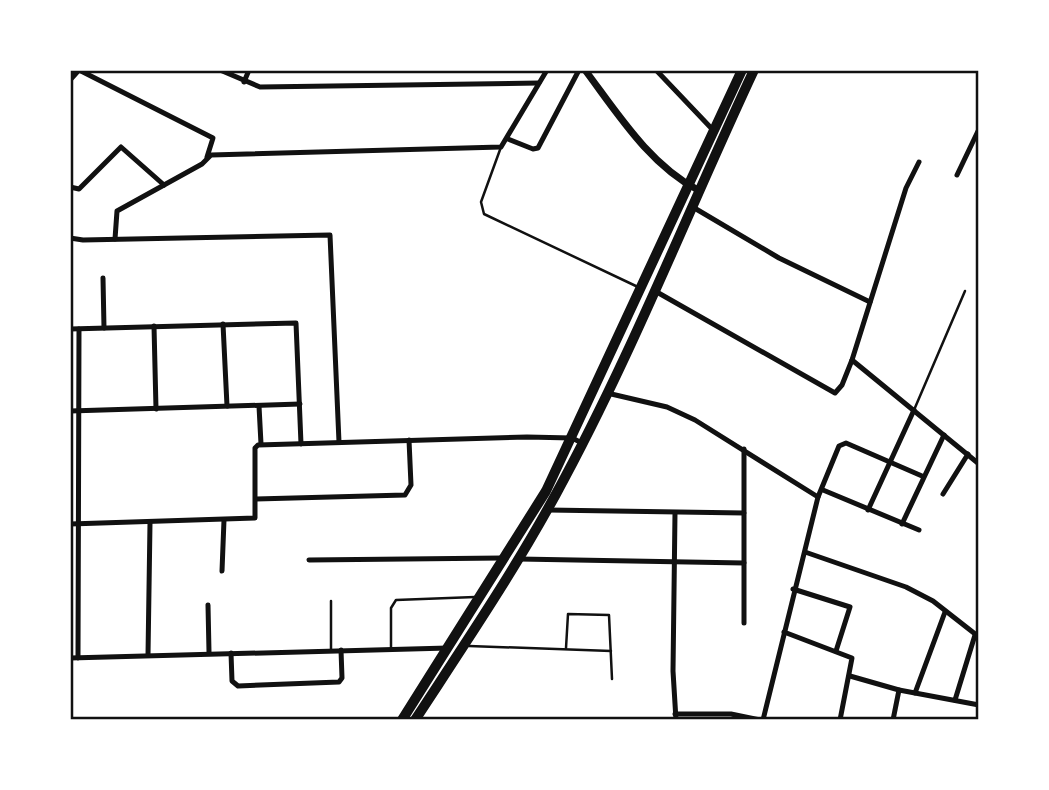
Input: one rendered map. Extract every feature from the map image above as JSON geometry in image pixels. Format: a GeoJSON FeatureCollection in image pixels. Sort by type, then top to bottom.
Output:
{"type":"FeatureCollection","features":[{"type":"Feature","properties":{"kind":"highway"},"geometry":{"type":"LineString","coordinates":[[415,720],[465,646],[547,510],[642,288],[742,70]]}},
{"type":"Feature","properties":{"kind":"highway"},"geometry":{"type":"LineString","coordinates":[[402,720],[482,597],[606,393],[754,70]]}},
{"type":"Feature","properties":{"kind":"street"},"geometry":{"type":"LineString","coordinates":[[70,80],[79,70],[214,138],[202,163],[115,213],[114,239]]}},
{"type":"Feature","properties":{"kind":"street"},"geometry":{"type":"LineString","coordinates":[[220,70],[260,88],[539,83]]}},
{"type":"Feature","properties":{"kind":"street"},"geometry":{"type":"LineString","coordinates":[[244,82],[248,70]]}},
{"type":"Feature","properties":{"kind":"street"},"geometry":{"type":"LineString","coordinates":[[206,157],[502,147],[547,70]]}},
{"type":"Feature","properties":{"kind":"street"},"geometry":{"type":"LineString","coordinates":[[508,139],[533,149],[538,148],[579,70]]}},
{"type":"Feature","properties":{"kind":"street"},"geometry":{"type":"LineString","coordinates":[[586,70],[653,156],[673,176],[698,190]]}},
{"type":"Feature","properties":{"kind":"street"},"geometry":{"type":"LineString","coordinates":[[656,70],[713,130]]}},
{"type":"Feature","properties":{"kind":"street"},"geometry":{"type":"LineString","coordinates":[[957,175],[979,129]]}},
{"type":"Feature","properties":{"kind":"street"},"geometry":{"type":"LineString","coordinates":[[70,187],[79,189],[121,147],[164,185]]}},
{"type":"Feature","properties":{"kind":"street"},"geometry":{"type":"LineString","coordinates":[[655,291],[828,392],[839,390],[852,360],[906,188],[919,162]]}},
{"type":"Feature","properties":{"kind":"street"},"geometry":{"type":"LineString","coordinates":[[691,206],[779,258],[870,302]]}},
{"type":"Feature","properties":{"kind":"street"},"geometry":{"type":"LineString","coordinates":[[70,238],[330,235],[339,442]]}},
{"type":"Feature","properties":{"kind":"street"},"geometry":{"type":"LineString","coordinates":[[103,278],[104,328]]}},
{"type":"Feature","properties":{"kind":"street"},"geometry":{"type":"LineString","coordinates":[[70,329],[296,323],[301,444]]}},
{"type":"Feature","properties":{"kind":"street"},"geometry":{"type":"LineString","coordinates":[[223,324],[226,406]]}},
{"type":"Feature","properties":{"kind":"street"},"geometry":{"type":"LineString","coordinates":[[154,326],[156,409]]}},
{"type":"Feature","properties":{"kind":"street"},"geometry":{"type":"LineString","coordinates":[[78,658],[81,411],[79,329]]}},
{"type":"Feature","properties":{"kind":"street"},"geometry":{"type":"LineString","coordinates":[[852,360],[979,464]]}},
{"type":"Feature","properties":{"kind":"street"},"geometry":{"type":"LineString","coordinates":[[606,393],[667,407],[744,449],[818,497]]}},
{"type":"Feature","properties":{"kind":"street"},"geometry":{"type":"LineString","coordinates":[[70,411],[300,404]]}},
{"type":"Feature","properties":{"kind":"street"},"geometry":{"type":"LineString","coordinates":[[259,406],[261,444]]}},
{"type":"Feature","properties":{"kind":"street"},"geometry":{"type":"LineString","coordinates":[[868,510],[888,461],[914,410]]}},
{"type":"Feature","properties":{"kind":"street"},"geometry":{"type":"LineString","coordinates":[[902,524],[922,476],[944,435]]}},
{"type":"Feature","properties":{"kind":"street"},"geometry":{"type":"LineString","coordinates":[[256,499],[405,495],[411,485],[409,440]]}},
{"type":"Feature","properties":{"kind":"street"},"geometry":{"type":"LineString","coordinates":[[70,524],[255,518],[255,448],[261,444],[409,440],[577,440]]}},
{"type":"Feature","properties":{"kind":"street"},"geometry":{"type":"LineString","coordinates":[[676,513],[675,717],[731,714],[762,720],[818,497],[843,443],[922,476]]}},
{"type":"Feature","properties":{"kind":"street"},"geometry":{"type":"LineString","coordinates":[[744,449],[744,623]]}},
{"type":"Feature","properties":{"kind":"street"},"geometry":{"type":"LineString","coordinates":[[943,494],[968,454]]}},
{"type":"Feature","properties":{"kind":"street"},"geometry":{"type":"LineString","coordinates":[[823,490],[919,530]]}},
{"type":"Feature","properties":{"kind":"street"},"geometry":{"type":"LineString","coordinates":[[547,510],[744,513]]}},
{"type":"Feature","properties":{"kind":"street"},"geometry":{"type":"LineString","coordinates":[[222,571],[224,520]]}},
{"type":"Feature","properties":{"kind":"street"},"geometry":{"type":"LineString","coordinates":[[148,655],[150,523]]}},
{"type":"Feature","properties":{"kind":"street"},"geometry":{"type":"LineString","coordinates":[[805,552],[897,583],[933,601],[977,636],[955,700]]}},
{"type":"Feature","properties":{"kind":"street"},"geometry":{"type":"LineString","coordinates":[[309,560],[506,558]]}},
{"type":"Feature","properties":{"kind":"street"},"geometry":{"type":"LineString","coordinates":[[519,559],[744,563]]}},
{"type":"Feature","properties":{"kind":"street"},"geometry":{"type":"LineString","coordinates":[[793,589],[850,607],[836,651]]}},
{"type":"Feature","properties":{"kind":"street"},"geometry":{"type":"LineString","coordinates":[[208,605],[209,652]]}},
{"type":"Feature","properties":{"kind":"street"},"geometry":{"type":"LineString","coordinates":[[915,693],[945,612]]}},
{"type":"Feature","properties":{"kind":"street"},"geometry":{"type":"LineString","coordinates":[[784,632],[852,658],[840,720]]}},
{"type":"Feature","properties":{"kind":"street"},"geometry":{"type":"LineString","coordinates":[[70,658],[209,652],[450,648]]}},
{"type":"Feature","properties":{"kind":"street"},"geometry":{"type":"LineString","coordinates":[[231,653],[233,681],[238,685],[339,682],[342,678],[341,650]]}},
{"type":"Feature","properties":{"kind":"street"},"geometry":{"type":"LineString","coordinates":[[850,676],[899,690],[979,705]]}},
{"type":"Feature","properties":{"kind":"street"},"geometry":{"type":"LineString","coordinates":[[892,720],[899,690]]}},
{"type":"Feature","properties":{"kind":"lane"},"geometry":{"type":"LineString","coordinates":[[502,147],[481,202],[484,214],[642,288]]}},
{"type":"Feature","properties":{"kind":"lane"},"geometry":{"type":"LineString","coordinates":[[914,410],[965,292]]}},
{"type":"Feature","properties":{"kind":"lane"},"geometry":{"type":"LineString","coordinates":[[391,648],[391,608],[396,600],[482,597]]}},
{"type":"Feature","properties":{"kind":"lane"},"geometry":{"type":"LineString","coordinates":[[331,601],[331,650]]}},
{"type":"Feature","properties":{"kind":"lane"},"geometry":{"type":"LineString","coordinates":[[566,649],[566,616],[570,613],[609,615],[612,679]]}},
{"type":"Feature","properties":{"kind":"lane"},"geometry":{"type":"LineString","coordinates":[[465,646],[611,651]]}}]}
